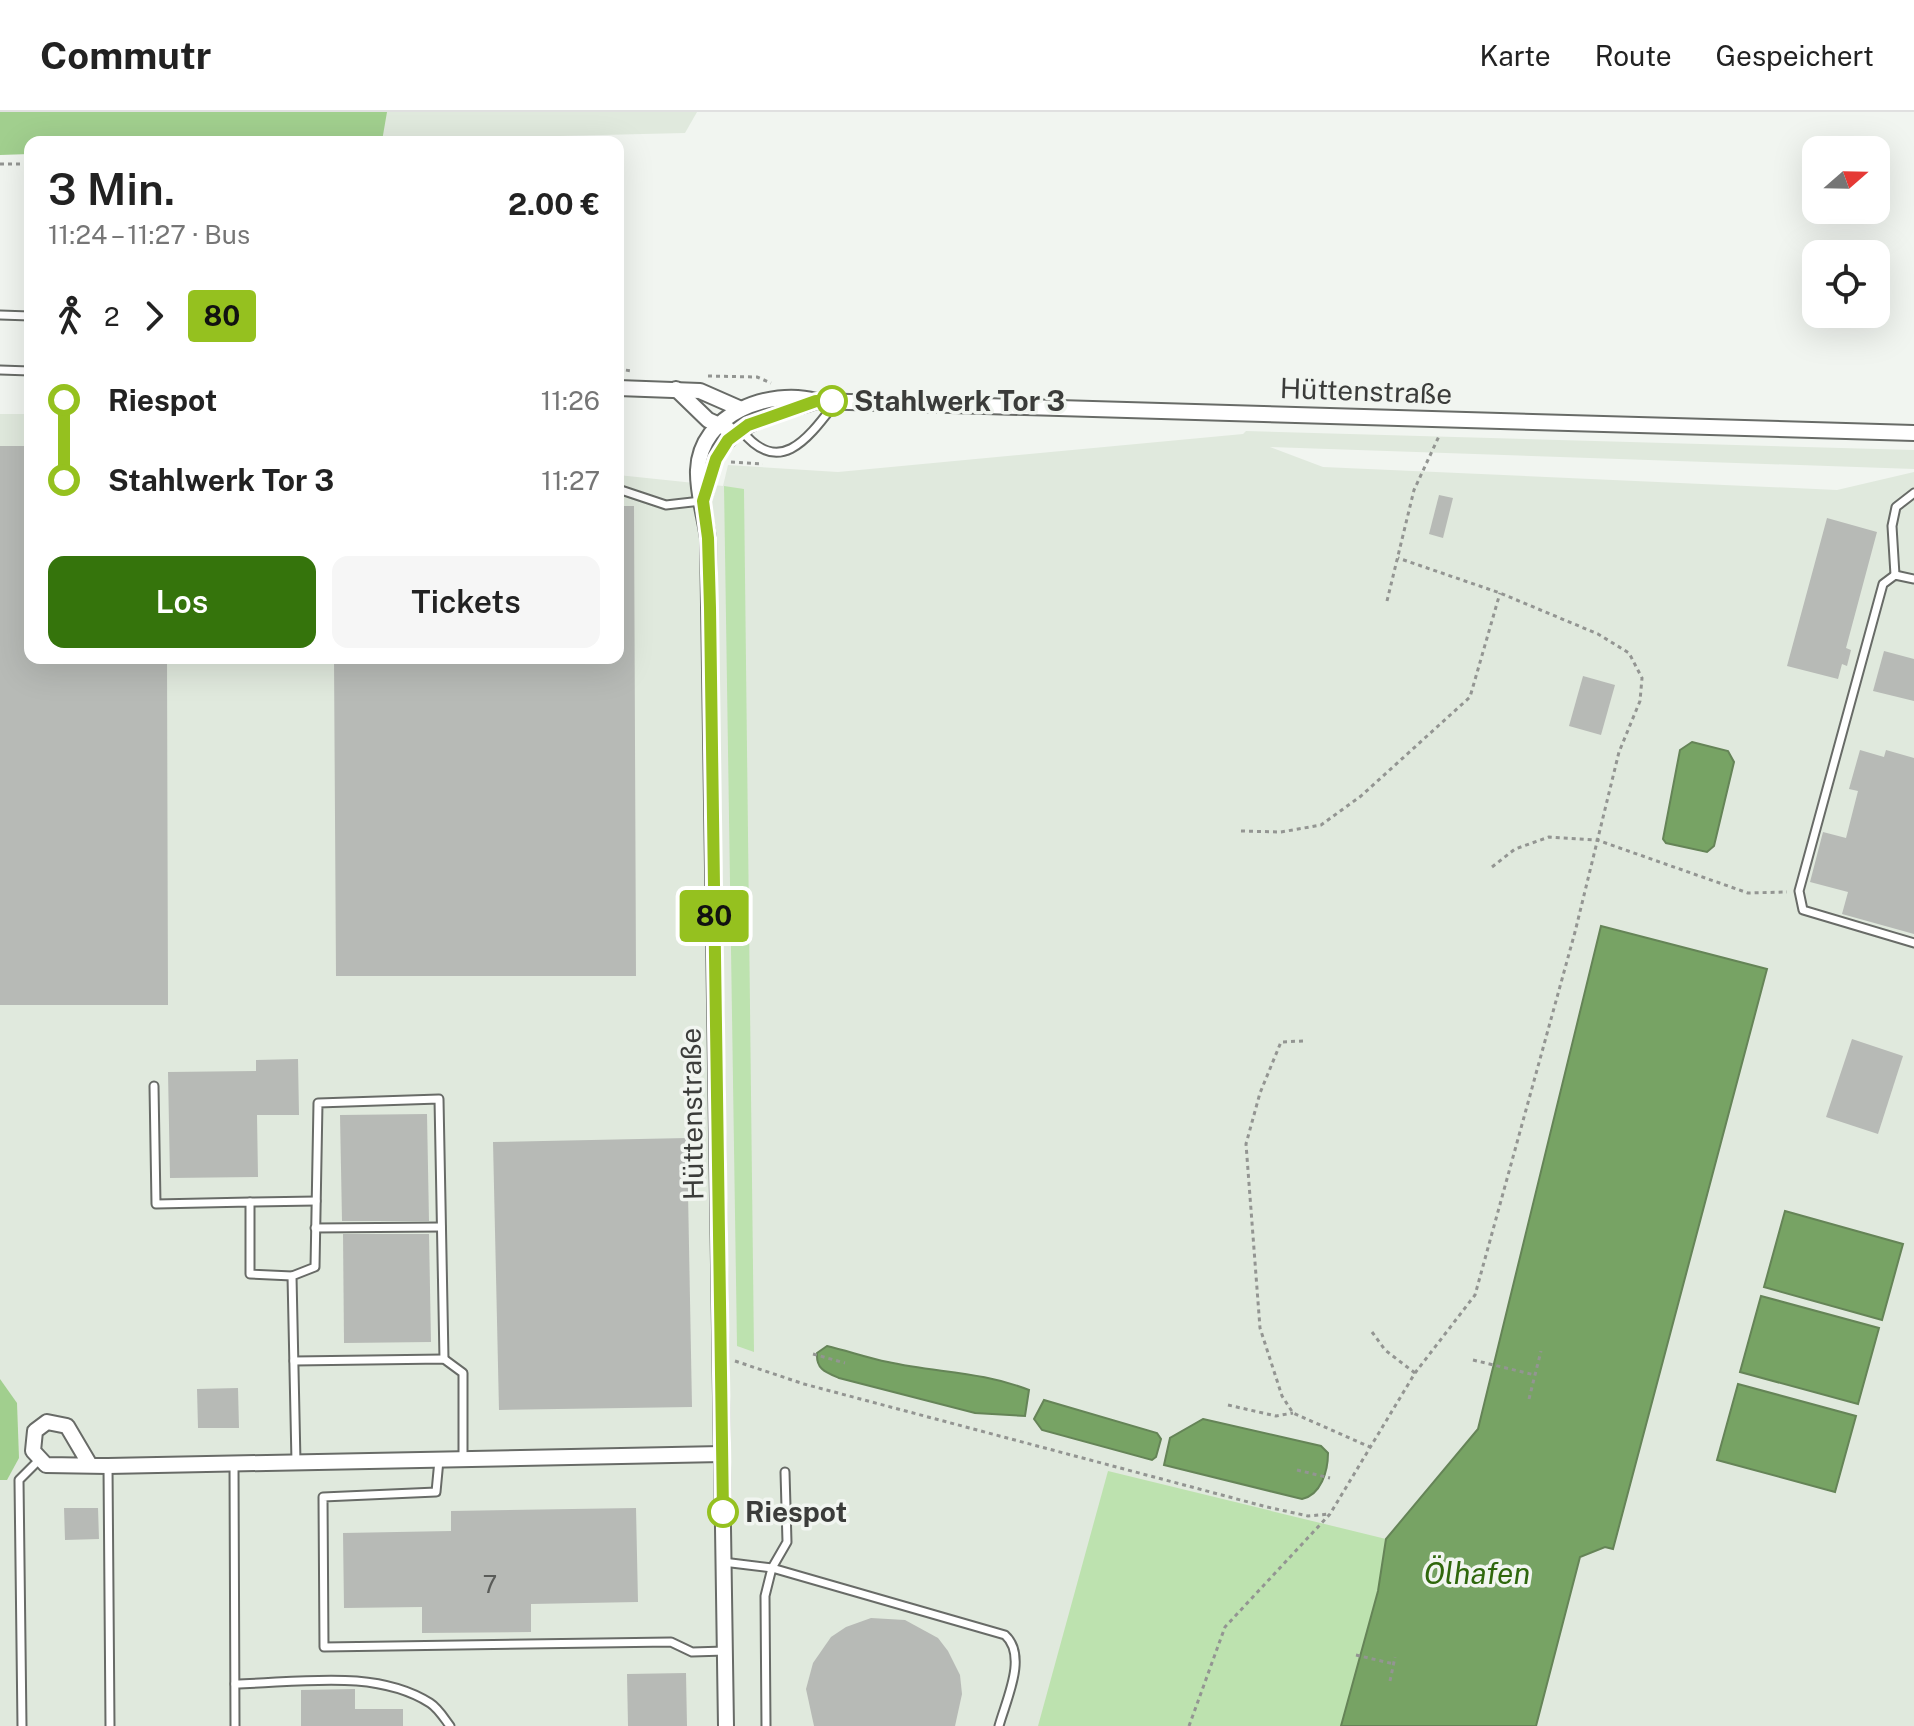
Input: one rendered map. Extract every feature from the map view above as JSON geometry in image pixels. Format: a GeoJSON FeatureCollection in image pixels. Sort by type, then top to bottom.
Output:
{"type":"FeatureCollection","features":[{"type":"Feature","properties":{"kind":"street"},"geometry":{"type":"LineString","coordinates":[[624,382],[637,386]]}},
{"type":"Feature","properties":{"kind":"street"},"geometry":{"type":"LineString","coordinates":[[624,387],[700,391],[741,409]]}},
{"type":"Feature","properties":{"kind":"street"},"geometry":{"type":"LineString","coordinates":[[676,389],[719,427],[741,430]]}},
{"type":"Feature","properties":{"kind":"street","name":"Hüttenstraße"},"geometry":{"type":"LineString","coordinates":[[726,1726],[709,552],[700,459],[704,445],[719,427],[741,409],[766,399],[796,395],[816,401],[1914,433]]}},
{"type":"Feature","properties":{"kind":"street","name":"Hüttenstraße"},"geometry":{"type":"LineString","coordinates":[[703,501],[716,459],[728,440],[770,415],[816,401]]}},
{"type":"Feature","properties":{"kind":"street"},"geometry":{"type":"LineString","coordinates":[[90,1465],[72,1431],[54,1421],[39,1426],[32,1437],[33,1451],[38,1461],[46,1465],[108,1466],[722,1454]]}},
{"type":"Feature","properties":{"kind":"lane"},"geometry":{"type":"LineString","coordinates":[[0,315],[24,316]]}},
{"type":"Feature","properties":{"kind":"lane"},"geometry":{"type":"LineString","coordinates":[[0,370],[24,371]]}},
{"type":"Feature","properties":{"kind":"lane"},"geometry":{"type":"LineString","coordinates":[[741,430],[763,451],[781,453],[798,447],[837,401]]}},
{"type":"Feature","properties":{"kind":"lane"},"geometry":{"type":"LineString","coordinates":[[624,491],[666,505],[703,501]]}},
{"type":"Feature","properties":{"kind":"lane"},"geometry":{"type":"LineString","coordinates":[[1895,575],[1892,526],[1896,507],[1914,493]]}},
{"type":"Feature","properties":{"kind":"lane"},"geometry":{"type":"LineString","coordinates":[[1914,579],[1895,575],[1883,584],[1799,891],[1803,910],[1914,943]]}},
{"type":"Feature","properties":{"kind":"lane"},"geometry":{"type":"LineString","coordinates":[[154,1086],[156,1204],[316,1201]]}},
{"type":"Feature","properties":{"kind":"lane"},"geometry":{"type":"LineString","coordinates":[[250,1202],[250,1274],[292,1276],[315,1267],[318,1103],[439,1099],[444,1359]]}},
{"type":"Feature","properties":{"kind":"lane"},"geometry":{"type":"LineString","coordinates":[[315,1228],[441,1227]]}},
{"type":"Feature","properties":{"kind":"lane"},"geometry":{"type":"LineString","coordinates":[[292,1276],[296,1462]]}},
{"type":"Feature","properties":{"kind":"lane"},"geometry":{"type":"LineString","coordinates":[[294,1361],[444,1359],[463,1373],[463,1459]]}},
{"type":"Feature","properties":{"kind":"lane"},"geometry":{"type":"LineString","coordinates":[[439,1459],[436,1492],[323,1497],[324,1647],[671,1642],[692,1652],[725,1651]]}},
{"type":"Feature","properties":{"kind":"lane"},"geometry":{"type":"LineString","coordinates":[[22,1726],[19,1480],[38,1461]]}},
{"type":"Feature","properties":{"kind":"lane"},"geometry":{"type":"LineString","coordinates":[[234,1463],[235,1726]]}},
{"type":"Feature","properties":{"kind":"lane"},"geometry":{"type":"LineString","coordinates":[[108,1466],[110,1726]]}},
{"type":"Feature","properties":{"kind":"lane"},"geometry":{"type":"LineString","coordinates":[[766,1726],[765,1596],[772,1568],[787,1542],[785,1472]]}},
{"type":"Feature","properties":{"kind":"lane"},"geometry":{"type":"LineString","coordinates":[[723,1562],[772,1568],[1005,1635],[1014,1646],[1016,1659],[999,1726]]}},
{"type":"Feature","properties":{"kind":"lane"},"geometry":{"type":"LineString","coordinates":[[235,1684],[353,1682],[400,1688],[433,1704],[450,1726]]}},
{"type":"Feature","properties":{"kind":"path"},"geometry":{"type":"LineString","coordinates":[[0,164],[24,164]]}},
{"type":"Feature","properties":{"kind":"path"},"geometry":{"type":"LineString","coordinates":[[1387,601],[1414,490],[1446,419]]}},
{"type":"Feature","properties":{"kind":"path"},"geometry":{"type":"LineString","coordinates":[[1189,1726],[1225,1627],[1330,1514],[1415,1373],[1475,1295],[1575,932],[1619,752],[1640,701],[1642,678],[1629,653],[1598,634],[1500,593],[1398,558]]}},
{"type":"Feature","properties":{"kind":"path"},"geometry":{"type":"LineString","coordinates":[[1241,831],[1281,832],[1321,825],[1361,796],[1470,697],[1500,593]]}},
{"type":"Feature","properties":{"kind":"path"},"geometry":{"type":"LineString","coordinates":[[1492,867],[1515,849],[1549,837],[1597,840],[1748,893],[1799,891]]}},
{"type":"Feature","properties":{"kind":"path"},"geometry":{"type":"LineString","coordinates":[[1303,1041],[1281,1042],[1260,1093],[1246,1144],[1260,1328],[1282,1396],[1293,1413],[1370,1447]]}},
{"type":"Feature","properties":{"kind":"path"},"geometry":{"type":"LineString","coordinates":[[1372,1332],[1385,1350],[1415,1373]]}},
{"type":"Feature","properties":{"kind":"path"},"geometry":{"type":"LineString","coordinates":[[1529,1399],[1541,1351]]}},
{"type":"Feature","properties":{"kind":"path"},"geometry":{"type":"LineString","coordinates":[[813,1354],[845,1363]]}},
{"type":"Feature","properties":{"kind":"path"},"geometry":{"type":"LineString","coordinates":[[721,1357],[804,1384],[1267,1507],[1308,1516],[1330,1514]]}},
{"type":"Feature","properties":{"kind":"path"},"geometry":{"type":"LineString","coordinates":[[1473,1360],[1535,1375]]}},
{"type":"Feature","properties":{"kind":"path"},"geometry":{"type":"LineString","coordinates":[[1228,1405],[1276,1416],[1293,1413]]}},
{"type":"Feature","properties":{"kind":"path"},"geometry":{"type":"LineString","coordinates":[[1297,1470],[1330,1478]]}},
{"type":"Feature","properties":{"kind":"path"},"geometry":{"type":"LineString","coordinates":[[1356,1655],[1394,1664]]}},
{"type":"Feature","properties":{"kind":"path"},"geometry":{"type":"LineString","coordinates":[[1390,1681],[1395,1657]]}},
{"type":"Feature","properties":{"kind":"shaded area"},"geometry":{"type":"Polygon","coordinates":[[[0,112],[697,112],[685,133],[562,136],[24,136],[0,112]]]}},
{"type":"Feature","properties":{"kind":"shaded area"},"geometry":{"type":"Polygon","coordinates":[[[0,112],[387,112],[383,136],[24,136],[24,154],[0,155],[0,112]]]}},
{"type":"Feature","properties":{"kind":"shaded area"},"geometry":{"type":"Polygon","coordinates":[[[0,414],[24,414],[24,664],[624,664],[624,476],[723,486],[728,465],[838,472],[1243,434],[1246,431],[1914,450],[1914,469],[1270,447],[1323,467],[1837,490],[1914,472],[1914,1726],[1536,1726],[1580,1557],[1605,1547],[1612,1548],[1767,969],[1602,926],[1478,1429],[1386,1539],[1378,1591],[1341,1726],[0,1726],[0,414]]]}},
{"type":"Feature","properties":{"kind":"shaded area"},"geometry":{"type":"Polygon","coordinates":[[[724,486],[744,489],[754,1352],[737,1346],[724,486]]]}},
{"type":"Feature","properties":{"kind":"shaded area"},"geometry":{"type":"Polygon","coordinates":[[[0,1379],[17,1403],[19,1458],[7,1480],[0,1480],[0,1379]]]}},
{"type":"Feature","properties":{"kind":"shaded area"},"geometry":{"type":"Polygon","coordinates":[[[1108,1471],[1386,1539],[1378,1591],[1341,1726],[1038,1726],[1108,1471]]]}},
{"type":"Feature","properties":{"kind":"water"},"geometry":{"type":"Polygon","coordinates":[[[1692,742],[1728,751],[1734,762],[1714,846],[1707,852],[1666,843],[1663,839],[1680,750],[1692,742]]]}},
{"type":"Feature","properties":{"kind":"water","name":"Ölhafen"},"geometry":{"type":"Polygon","coordinates":[[[1601,926],[1767,969],[1613,1549],[1605,1547],[1580,1557],[1536,1726],[1341,1726],[1378,1591],[1386,1539],[1478,1429],[1601,926]]]}},
{"type":"Feature","properties":{"kind":"water"},"geometry":{"type":"Polygon","coordinates":[[[1785,1211],[1903,1244],[1882,1320],[1764,1287],[1785,1211]]]}},
{"type":"Feature","properties":{"kind":"water"},"geometry":{"type":"Polygon","coordinates":[[[1761,1296],[1879,1328],[1858,1404],[1740,1372],[1761,1296]]]}},
{"type":"Feature","properties":{"kind":"water"},"geometry":{"type":"Polygon","coordinates":[[[827,1346],[906,1366],[993,1379],[1029,1390],[1025,1416],[975,1413],[839,1378],[826,1372],[818,1363],[817,1353],[827,1346]]]}},
{"type":"Feature","properties":{"kind":"water"},"geometry":{"type":"Polygon","coordinates":[[[1738,1384],[1856,1416],[1835,1492],[1717,1460],[1738,1384]]]}},
{"type":"Feature","properties":{"kind":"water"},"geometry":{"type":"Polygon","coordinates":[[[1044,1400],[1157,1433],[1161,1439],[1156,1457],[1152,1460],[1042,1430],[1034,1419],[1044,1400]]]}},
{"type":"Feature","properties":{"kind":"water"},"geometry":{"type":"Polygon","coordinates":[[[1203,1419],[1321,1446],[1328,1453],[1327,1467],[1319,1487],[1309,1497],[1302,1499],[1164,1465],[1170,1438],[1203,1419]]]}},
{"type":"Feature","properties":{"kind":"building"},"geometry":{"type":"Polygon","coordinates":[[[0,446],[24,446],[24,664],[167,664],[168,1005],[0,1005],[0,446]]]}},
{"type":"Feature","properties":{"kind":"building"},"geometry":{"type":"Polygon","coordinates":[[[1439,495],[1453,498],[1443,538],[1429,534],[1439,495]]]}},
{"type":"Feature","properties":{"kind":"building"},"geometry":{"type":"Polygon","coordinates":[[[624,506],[634,506],[636,976],[336,976],[334,664],[624,664],[624,506]]]}},
{"type":"Feature","properties":{"kind":"building"},"geometry":{"type":"Polygon","coordinates":[[[1827,518],[1877,532],[1846,648],[1851,650],[1847,666],[1842,664],[1838,679],[1787,666],[1827,518]]]}},
{"type":"Feature","properties":{"kind":"building"},"geometry":{"type":"Polygon","coordinates":[[[1884,651],[1914,659],[1914,701],[1873,691],[1884,651]]]}},
{"type":"Feature","properties":{"kind":"building"},"geometry":{"type":"Polygon","coordinates":[[[1583,676],[1615,685],[1601,735],[1569,726],[1583,676]]]}},
{"type":"Feature","properties":{"kind":"building"},"geometry":{"type":"Polygon","coordinates":[[[1860,750],[1884,757],[1886,750],[1914,758],[1914,934],[1842,914],[1848,892],[1810,882],[1823,832],[1846,838],[1858,791],[1849,789],[1860,750]]]}},
{"type":"Feature","properties":{"kind":"building"},"geometry":{"type":"Polygon","coordinates":[[[1852,1039],[1903,1056],[1878,1134],[1826,1117],[1852,1039]]]}},
{"type":"Feature","properties":{"kind":"building"},"geometry":{"type":"Polygon","coordinates":[[[298,1059],[299,1115],[257,1115],[258,1177],[170,1178],[168,1072],[256,1071],[256,1060],[298,1059]]]}},
{"type":"Feature","properties":{"kind":"building"},"geometry":{"type":"Polygon","coordinates":[[[427,1114],[429,1221],[342,1221],[340,1115],[427,1114]]]}},
{"type":"Feature","properties":{"kind":"building"},"geometry":{"type":"Polygon","coordinates":[[[687,1138],[692,1407],[499,1410],[493,1142],[687,1138]]]}},
{"type":"Feature","properties":{"kind":"building"},"geometry":{"type":"Polygon","coordinates":[[[343,1234],[429,1234],[431,1342],[344,1343],[343,1234]]]}},
{"type":"Feature","properties":{"kind":"building"},"geometry":{"type":"Polygon","coordinates":[[[238,1388],[239,1428],[198,1428],[197,1389],[238,1388]]]}},
{"type":"Feature","properties":{"kind":"building"},"geometry":{"type":"Polygon","coordinates":[[[64,1508],[98,1508],[99,1539],[65,1540],[64,1508]]]}},
{"type":"Feature","properties":{"kind":"building"},"geometry":{"type":"Polygon","coordinates":[[[636,1508],[638,1602],[531,1604],[531,1632],[422,1633],[422,1607],[344,1608],[343,1533],[451,1531],[451,1511],[636,1508]]]}},
{"type":"Feature","properties":{"kind":"building"},"geometry":{"type":"Polygon","coordinates":[[[871,1618],[905,1620],[938,1638],[960,1675],[962,1694],[955,1726],[814,1726],[806,1689],[813,1663],[831,1637],[846,1627],[871,1618]]]}},
{"type":"Feature","properties":{"kind":"building"},"geometry":{"type":"Polygon","coordinates":[[[686,1673],[687,1726],[628,1726],[627,1674],[686,1673]]]}},
{"type":"Feature","properties":{"kind":"building"},"geometry":{"type":"Polygon","coordinates":[[[355,1689],[355,1709],[403,1709],[403,1726],[301,1726],[301,1690],[355,1689]]]}},
{"type":"Feature","properties":{"kind":"bus line","name":"80"},"geometry":{"type":"LineString","coordinates":[[723,1512],[710,608],[708,538],[703,501],[716,459],[728,440],[748,425],[770,415],[816,401],[832,401]]}},
{"type":"Feature","properties":{"kind":"place","name":"Stahlwerk Tor 3"},"geometry":{"type":"Point","coordinates":[832,401]}},
{"type":"Feature","properties":{"kind":"place","name":"Riespot"},"geometry":{"type":"Point","coordinates":[723,1512]}}]}
